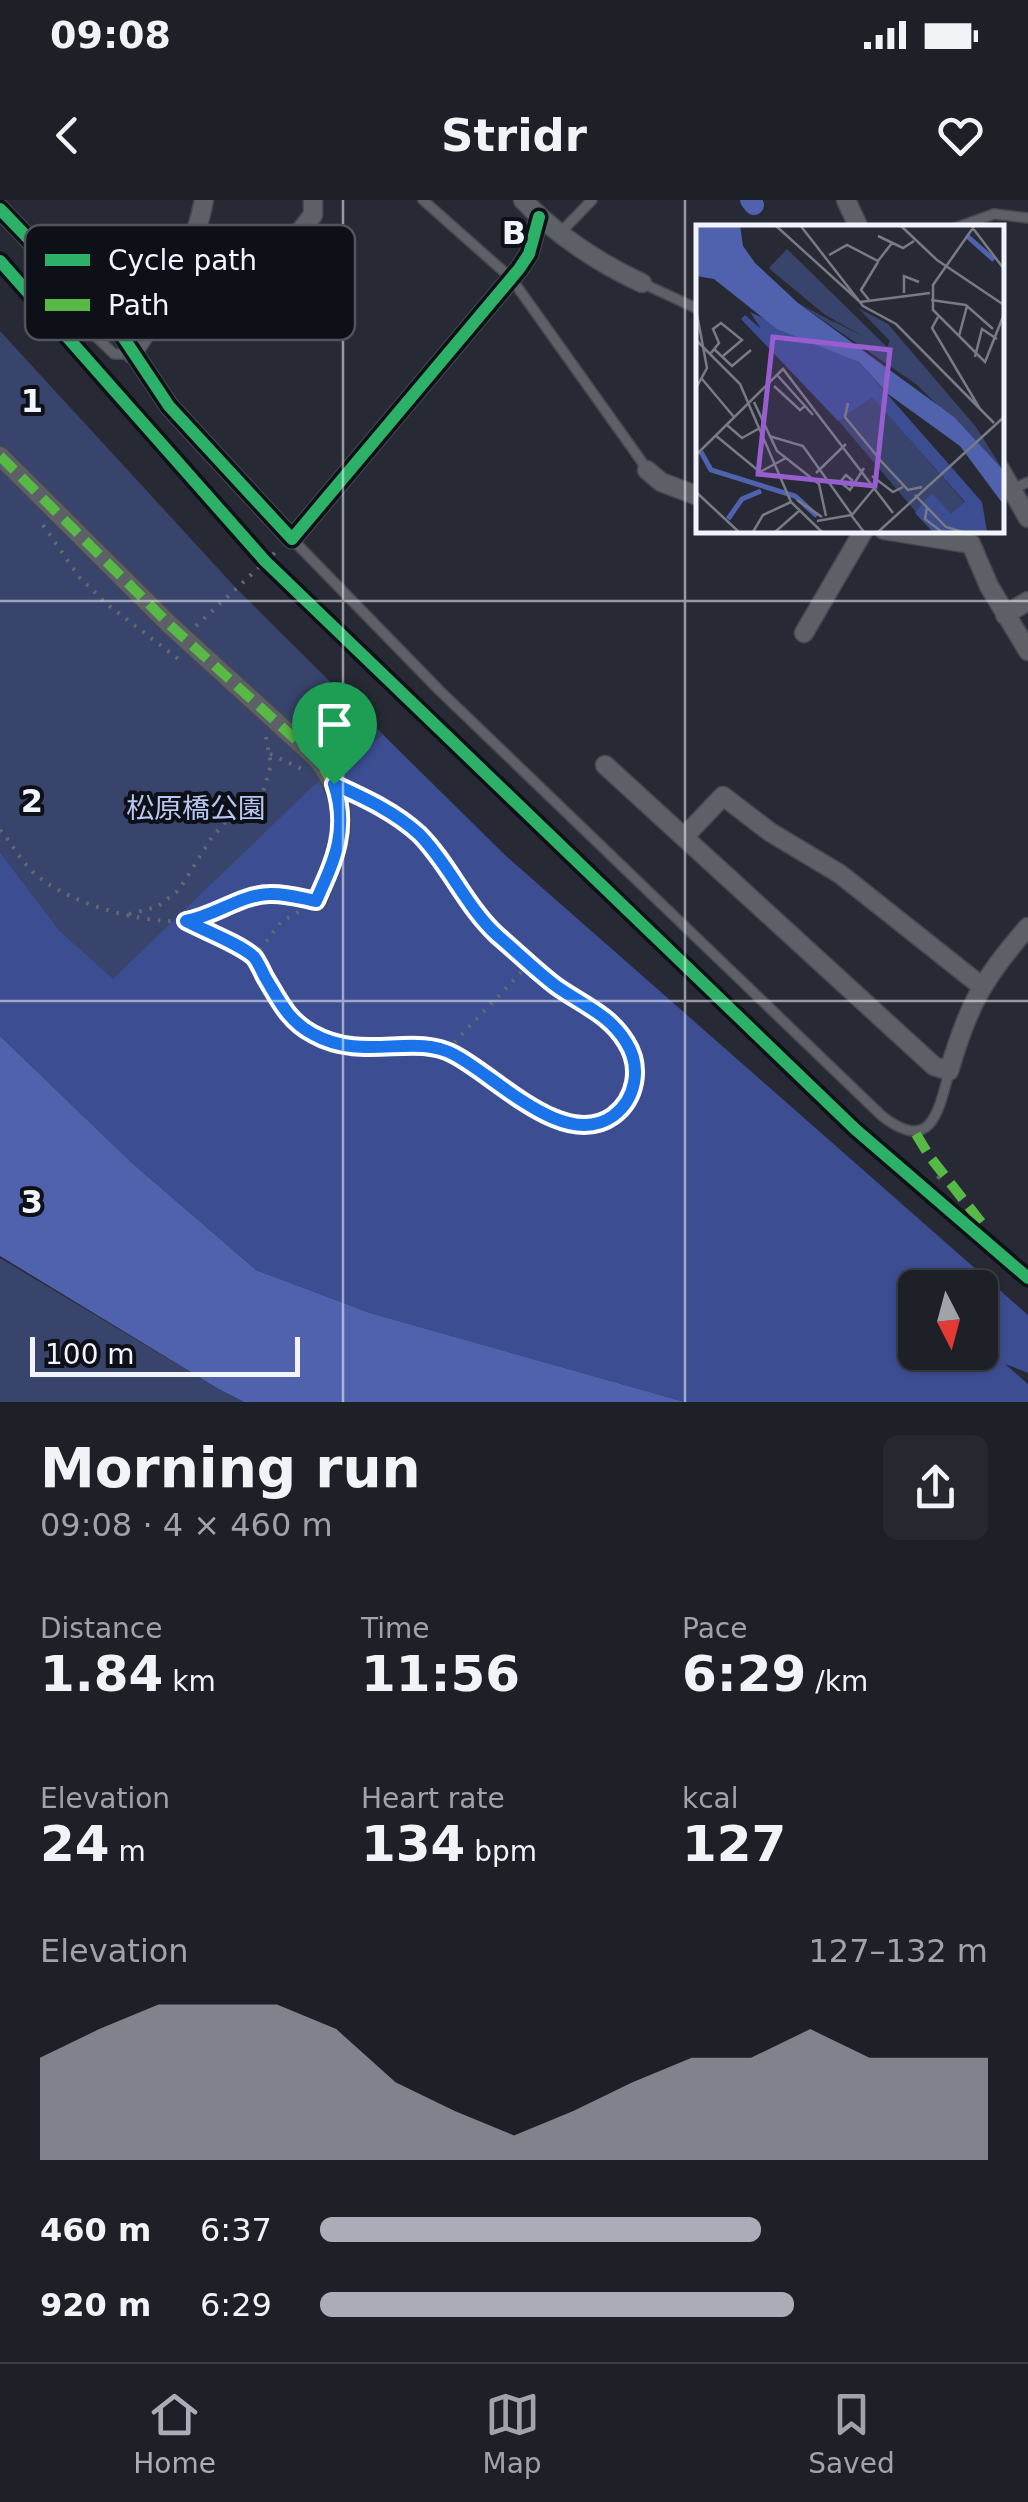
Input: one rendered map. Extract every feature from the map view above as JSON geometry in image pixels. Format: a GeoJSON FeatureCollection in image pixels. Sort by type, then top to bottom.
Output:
{"type":"FeatureCollection","features":[{"type":"Feature","properties":{"kind":"street"},"geometry":{"type":"LineString","coordinates":[[199,225],[204,200]]}},
{"type":"Feature","properties":{"kind":"street"},"geometry":{"type":"LineString","coordinates":[[306,225],[314,215],[313,200]]}},
{"type":"Feature","properties":{"kind":"street"},"geometry":{"type":"LineString","coordinates":[[846,200],[858,225]]}},
{"type":"Feature","properties":{"kind":"street"},"geometry":{"type":"LineString","coordinates":[[125,340],[180,419],[292,539],[529,254],[530,205]]}},
{"type":"Feature","properties":{"kind":"street"},"geometry":{"type":"LineString","coordinates":[[530,205],[560,234],[642,283]]}},
{"type":"Feature","properties":{"kind":"street"},"geometry":{"type":"LineString","coordinates":[[0,209],[25,235]]}},
{"type":"Feature","properties":{"kind":"street"},"geometry":{"type":"LineString","coordinates":[[132,354],[140,340]]}},
{"type":"Feature","properties":{"kind":"street"},"geometry":{"type":"LineString","coordinates":[[0,456],[184,638],[317,759],[334,784],[343,810],[338,842],[316,901]]}},
{"type":"Feature","properties":{"kind":"street"},"geometry":{"type":"LineString","coordinates":[[647,470],[661,482],[696,495]]}},
{"type":"Feature","properties":{"kind":"street"},"geometry":{"type":"LineString","coordinates":[[1020,486],[1028,518]]}},
{"type":"Feature","properties":{"kind":"street"},"geometry":{"type":"LineString","coordinates":[[804,632],[863,532]]}},
{"type":"Feature","properties":{"kind":"street"},"geometry":{"type":"LineString","coordinates":[[907,532],[966,537],[1005,615],[1028,651]]}},
{"type":"Feature","properties":{"kind":"street"},"geometry":{"type":"LineString","coordinates":[[1005,615],[1028,601]]}},
{"type":"Feature","properties":{"kind":"street"},"geometry":{"type":"LineString","coordinates":[[605,765],[934,1066],[949,1071],[963,1022],[980,985],[1028,927]]}},
{"type":"Feature","properties":{"kind":"street"},"geometry":{"type":"LineString","coordinates":[[684,837],[723,796],[770,832],[840,874],[980,985]]}},
{"type":"Feature","properties":{"kind":"lane"},"geometry":{"type":"LineString","coordinates":[[422,200],[511,278],[647,470]]}},
{"type":"Feature","properties":{"kind":"lane"},"geometry":{"type":"LineString","coordinates":[[560,234],[592,200]]}},
{"type":"Feature","properties":{"kind":"lane"},"geometry":{"type":"LineString","coordinates":[[963,225],[994,214],[1028,218]]}},
{"type":"Feature","properties":{"kind":"lane"},"geometry":{"type":"LineString","coordinates":[[0,265],[25,281]]}},
{"type":"Feature","properties":{"kind":"lane"},"geometry":{"type":"LineString","coordinates":[[642,283],[696,308]]}},
{"type":"Feature","properties":{"kind":"lane"},"geometry":{"type":"LineString","coordinates":[[99,340],[114,354],[132,354]]}},
{"type":"Feature","properties":{"kind":"lane"},"geometry":{"type":"LineString","coordinates":[[292,539],[439,690],[882,1116],[906,1132],[916,1134],[923,1130],[938,1110],[949,1071]]}},
{"type":"Feature","properties":{"kind":"path"},"geometry":{"type":"LineString","coordinates":[[35,515],[80,578],[108,605],[183,662]]}},
{"type":"Feature","properties":{"kind":"path"},"geometry":{"type":"LineString","coordinates":[[252,546],[279,575]]}},
{"type":"Feature","properties":{"kind":"path"},"geometry":{"type":"LineString","coordinates":[[184,638],[265,561]]}},
{"type":"Feature","properties":{"kind":"path"},"geometry":{"type":"LineString","coordinates":[[129,914],[157,907],[179,890],[212,837],[230,817],[263,792],[271,765],[267,738],[258,729]]}},
{"type":"Feature","properties":{"kind":"path"},"geometry":{"type":"LineString","coordinates":[[186,921],[254,957],[288,1017],[312,1034],[344,1048],[420,1046],[447,1050],[480,1068],[550,1119],[572,1125],[594,1125],[610,1119],[625,1106],[634,1087],[635,1069],[628,1044],[613,1023],[556,986],[494,932],[419,834],[384,808],[334,784]]}},
{"type":"Feature","properties":{"kind":"path"},"geometry":{"type":"LineString","coordinates":[[0,830],[28,867],[54,888],[101,910],[186,921],[209,917],[247,898],[266,894],[316,901]]}},
{"type":"Feature","properties":{"kind":"path"},"geometry":{"type":"LineString","coordinates":[[254,957],[281,922],[316,901]]}},
{"type":"Feature","properties":{"kind":"path"},"geometry":{"type":"LineString","coordinates":[[447,1050],[530,962]]}},
{"type":"Feature","properties":{"kind":"path"},"geometry":{"type":"LineString","coordinates":[[930,1186],[939,1176]]}},
{"type":"Feature","properties":{"kind":"path"},"geometry":{"type":"LineString","coordinates":[[911,1178],[939,1203]]}},
{"type":"Feature","properties":{"kind":"green space","name":"松原橋公園"},"geometry":{"type":"Polygon","coordinates":[[[0,331],[235,587],[504,855],[112,979],[60,931],[0,852],[0,331]]]}},
{"type":"Feature","properties":{"kind":"green space"},"geometry":{"type":"Polygon","coordinates":[[[0,1258],[217,1388],[244,1402],[0,1402],[0,1258]]]}},
{"type":"Feature","properties":{"kind":"shaded area"},"geometry":{"type":"Polygon","coordinates":[[[383,735],[505,855],[977,1270],[898,1270],[898,1370],[998,1370],[998,1289],[1028,1315],[1028,1373],[1005,1364],[1028,1384],[1028,1402],[685,1402],[370,1313],[256,1270],[132,1163],[0,1036],[0,852],[60,931],[113,979],[313,786],[383,735]]]}},
{"type":"Feature","properties":{"kind":"shaded area"},"geometry":{"type":"Polygon","coordinates":[[[0,1036],[132,1163],[256,1270],[370,1313],[685,1402],[244,1402],[217,1388],[0,1256],[0,1036]]]}},
{"type":"Feature","properties":{"kind":"waterway"},"geometry":{"type":"LineString","coordinates":[[750,200],[754,205]]}},
{"type":"Feature","properties":{"kind":"marked path"},"geometry":{"type":"LineString","coordinates":[[0,456],[171,626],[317,759],[337,795],[341,812],[338,846],[317,901]]}},
{"type":"Feature","properties":{"kind":"marked path"},"geometry":{"type":"LineString","coordinates":[[916,1134],[984,1226]]}},
{"type":"Feature","properties":{"kind":"cycle path"},"geometry":{"type":"LineString","coordinates":[[0,209],[25,235]]}},
{"type":"Feature","properties":{"kind":"cycle path"},"geometry":{"type":"LineString","coordinates":[[125,340],[169,406],[292,539],[519,269],[529,254],[539,217]]}},
{"type":"Feature","properties":{"kind":"cycle path"},"geometry":{"type":"LineString","coordinates":[[0,261],[25,289]]}},
{"type":"Feature","properties":{"kind":"cycle path"},"geometry":{"type":"LineString","coordinates":[[70,340],[265,561],[855,1129],[1028,1278]]}},
{"type":"Feature","properties":{"kind":"route"},"geometry":{"type":"LineString","coordinates":[[334,784],[384,808],[419,834],[494,932],[556,986],[613,1023],[628,1044],[635,1069],[634,1087],[625,1106],[610,1119],[594,1125],[572,1125],[550,1119],[480,1068],[447,1050],[420,1046],[344,1048],[312,1034],[288,1017],[254,957],[186,921],[209,917],[247,898],[266,894],[316,901],[329,873],[343,810],[334,784]]}}]}
